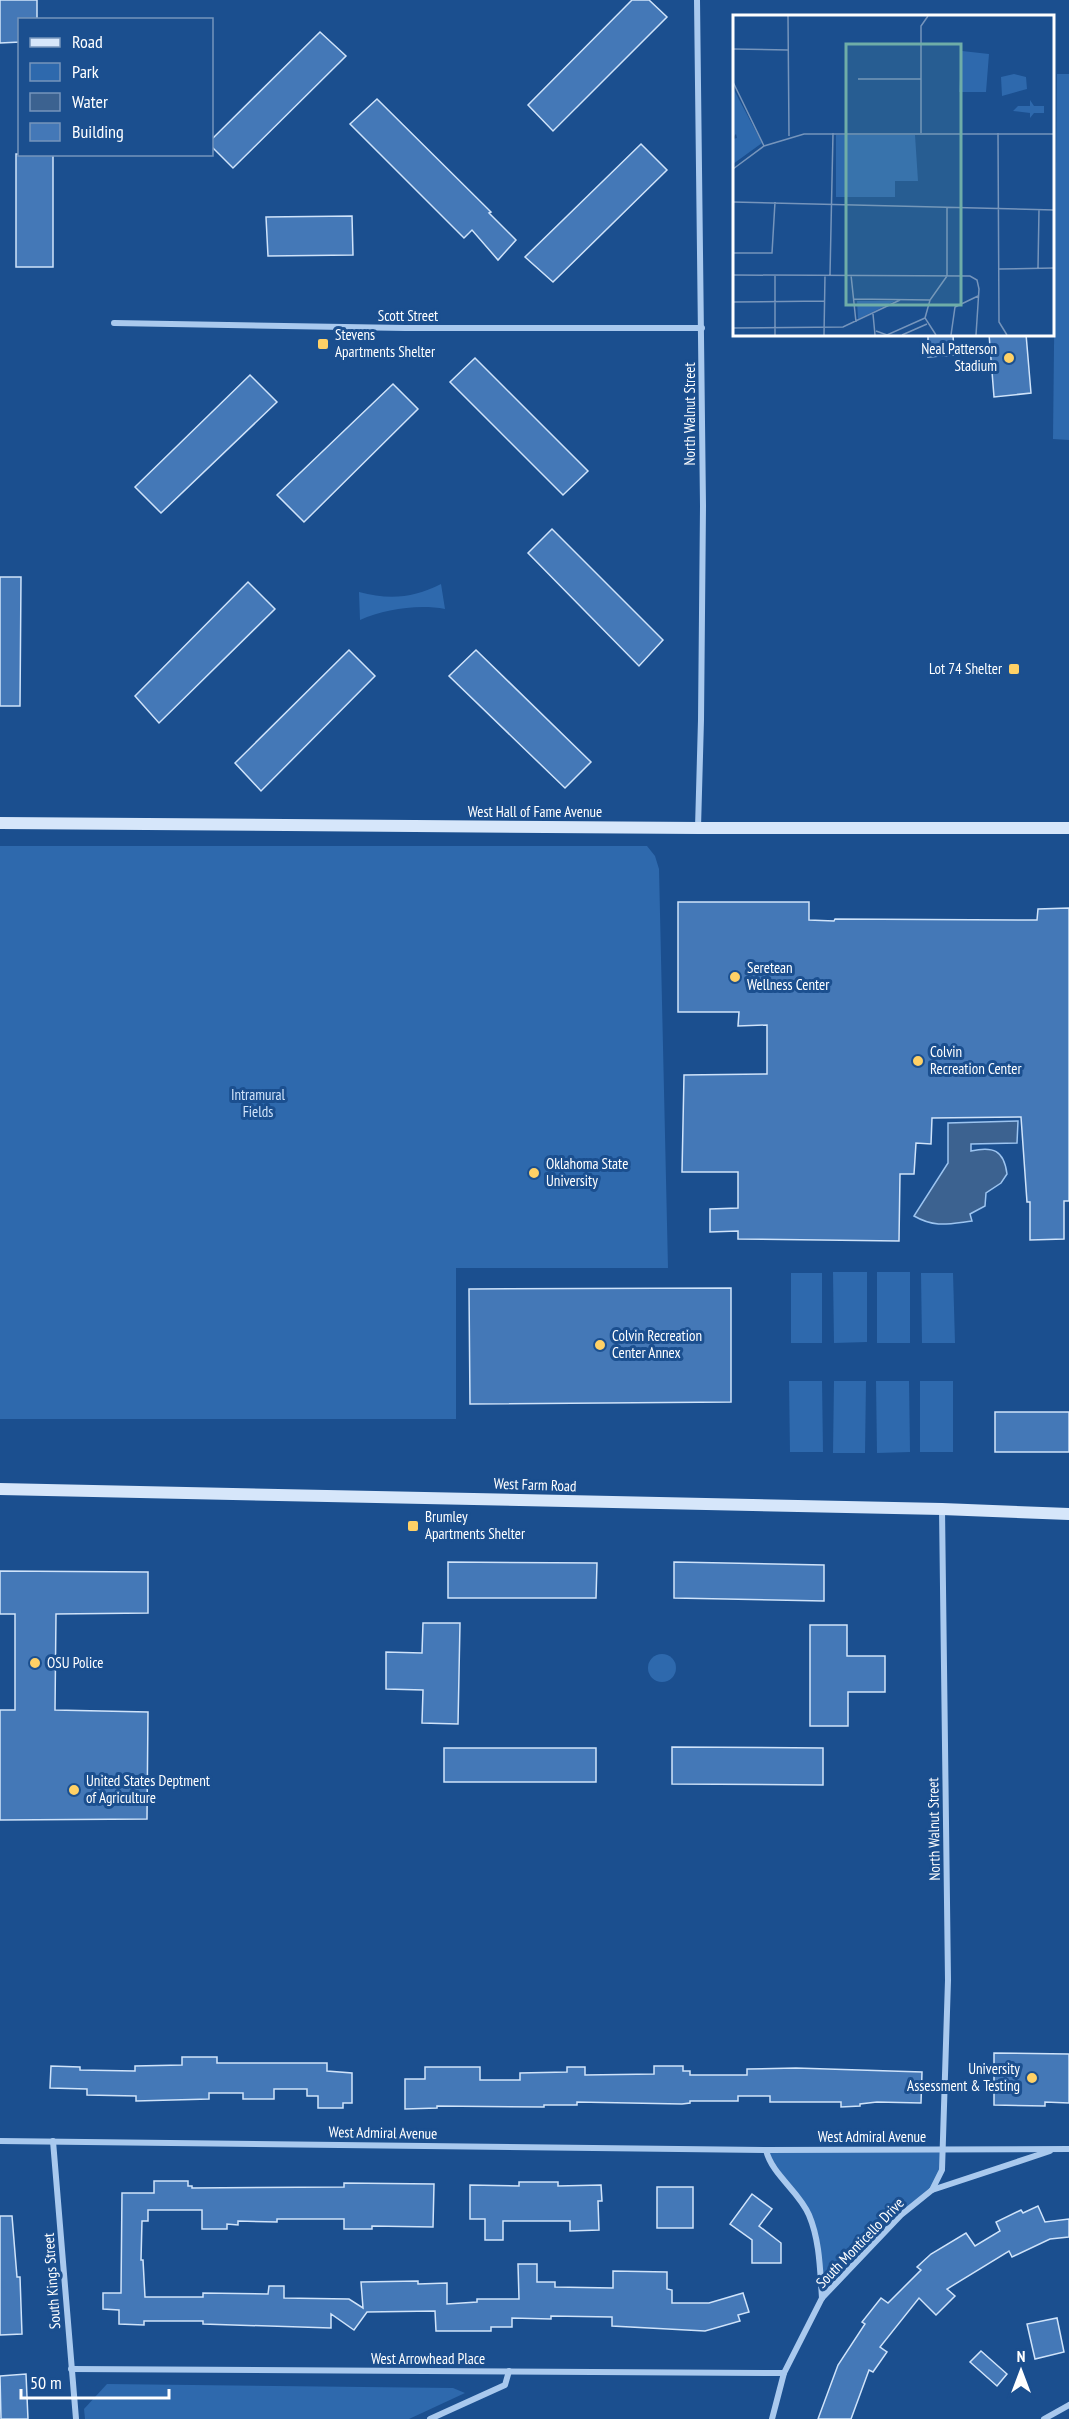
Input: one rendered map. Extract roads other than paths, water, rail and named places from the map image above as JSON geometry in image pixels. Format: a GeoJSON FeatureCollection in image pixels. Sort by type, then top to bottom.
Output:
{"type":"FeatureCollection","features":[{"type":"Feature","properties":{"kind":"street","name":"North Walnut Street"},"geometry":{"type":"LineString","coordinates":[[697,0],[703,506],[698,828]]}},
{"type":"Feature","properties":{"kind":"street","name":"Scott Street"},"geometry":{"type":"LineString","coordinates":[[114,323],[405,328],[702,328]]}},
{"type":"Feature","properties":{"kind":"street","name":"West Hall of Fame Avenue"},"geometry":{"type":"LineString","coordinates":[[0,823],[1069,828]]}},
{"type":"Feature","properties":{"kind":"street","name":"West Farm Road"},"geometry":{"type":"LineString","coordinates":[[0,1489],[942,1509],[1069,1514]]}},
{"type":"Feature","properties":{"kind":"street","name":"North Walnut Street"},"geometry":{"type":"LineString","coordinates":[[942,1509],[948,1965],[943,2148]]}},
{"type":"Feature","properties":{"kind":"street","name":"West Admiral Avenue"},"geometry":{"type":"LineString","coordinates":[[0,2141],[766,2150],[943,2148]]}},
{"type":"Feature","properties":{"kind":"street","name":"South Kings Street"},"geometry":{"type":"LineString","coordinates":[[53,2141],[76,2419]]}},
{"type":"Feature","properties":{"kind":"street","name":"South Monticello Drive"},"geometry":{"type":"LineString","coordinates":[[943,2148],[1069,2149]]}},
{"type":"Feature","properties":{"kind":"street"},"geometry":{"type":"LineString","coordinates":[[932,2190],[942,2170],[943,2148]]}},
{"type":"Feature","properties":{"kind":"street","name":"South Monticello Drive"},"geometry":{"type":"LineString","coordinates":[[772,2419],[784,2373],[822,2298],[901,2215],[932,2190],[1056,2149]]}},
{"type":"Feature","properties":{"kind":"street"},"geometry":{"type":"LineString","coordinates":[[766,2150],[769,2162],[809,2214],[818,2249],[822,2298]]}},
{"type":"Feature","properties":{"kind":"street","name":"West Arrowhead Place"},"geometry":{"type":"LineString","coordinates":[[71,2369],[784,2373]]}},
{"type":"Feature","properties":{"kind":"street"},"geometry":{"type":"LineString","coordinates":[[430,2419],[505,2385],[508,2371]]}},
{"type":"Feature","properties":{"kind":"street"},"geometry":{"type":"LineString","coordinates":[[1044,2419],[1069,2405]]}},
{"type":"Feature","properties":{"kind":"water"},"geometry":{"type":"Polygon","coordinates":[[[1018,1121],[1017,1143],[971,1144],[971,1151],[985,1149],[1000,1155],[1007,1174],[1001,1183],[986,1193],[985,1206],[970,1214],[972,1221],[935,1224],[914,1216],[948,1163],[948,1123],[1018,1121]]]}},
{"type":"Feature","properties":{"kind":"place","name":"Stevens Apartments Shelter"},"geometry":{"type":"Point","coordinates":[323,344]}},
{"type":"Feature","properties":{"kind":"place","name":"Neal Patterson Stadium"},"geometry":{"type":"Point","coordinates":[1009,358]}},
{"type":"Feature","properties":{"kind":"place","name":"Lot 74 Shelter"},"geometry":{"type":"Point","coordinates":[1014,669]}},
{"type":"Feature","properties":{"kind":"place","name":"Seretean Wellness Center"},"geometry":{"type":"Point","coordinates":[735,977]}},
{"type":"Feature","properties":{"kind":"place","name":"Colvin Recreation Center"},"geometry":{"type":"Point","coordinates":[918,1061]}},
{"type":"Feature","properties":{"kind":"place","name":"Oklahoma State University"},"geometry":{"type":"Point","coordinates":[534,1173]}},
{"type":"Feature","properties":{"kind":"place","name":"Colvin Recreation Center Annex"},"geometry":{"type":"Point","coordinates":[600,1345]}},
{"type":"Feature","properties":{"kind":"place","name":"Brumley Apartments Shelter"},"geometry":{"type":"Point","coordinates":[413,1526]}},
{"type":"Feature","properties":{"kind":"place","name":"OSU Police"},"geometry":{"type":"Point","coordinates":[35,1663]}},
{"type":"Feature","properties":{"kind":"place","name":"United States Deptment of Agriculture"},"geometry":{"type":"Point","coordinates":[74,1790]}},
{"type":"Feature","properties":{"kind":"place","name":"University Assessment & Testing"},"geometry":{"type":"Point","coordinates":[1032,2078]}},
{"type":"Feature","properties":{"kind":"park label","name":"Intramural Fields"},"geometry":{"type":"Point","coordinates":[258,1104]}}]}
